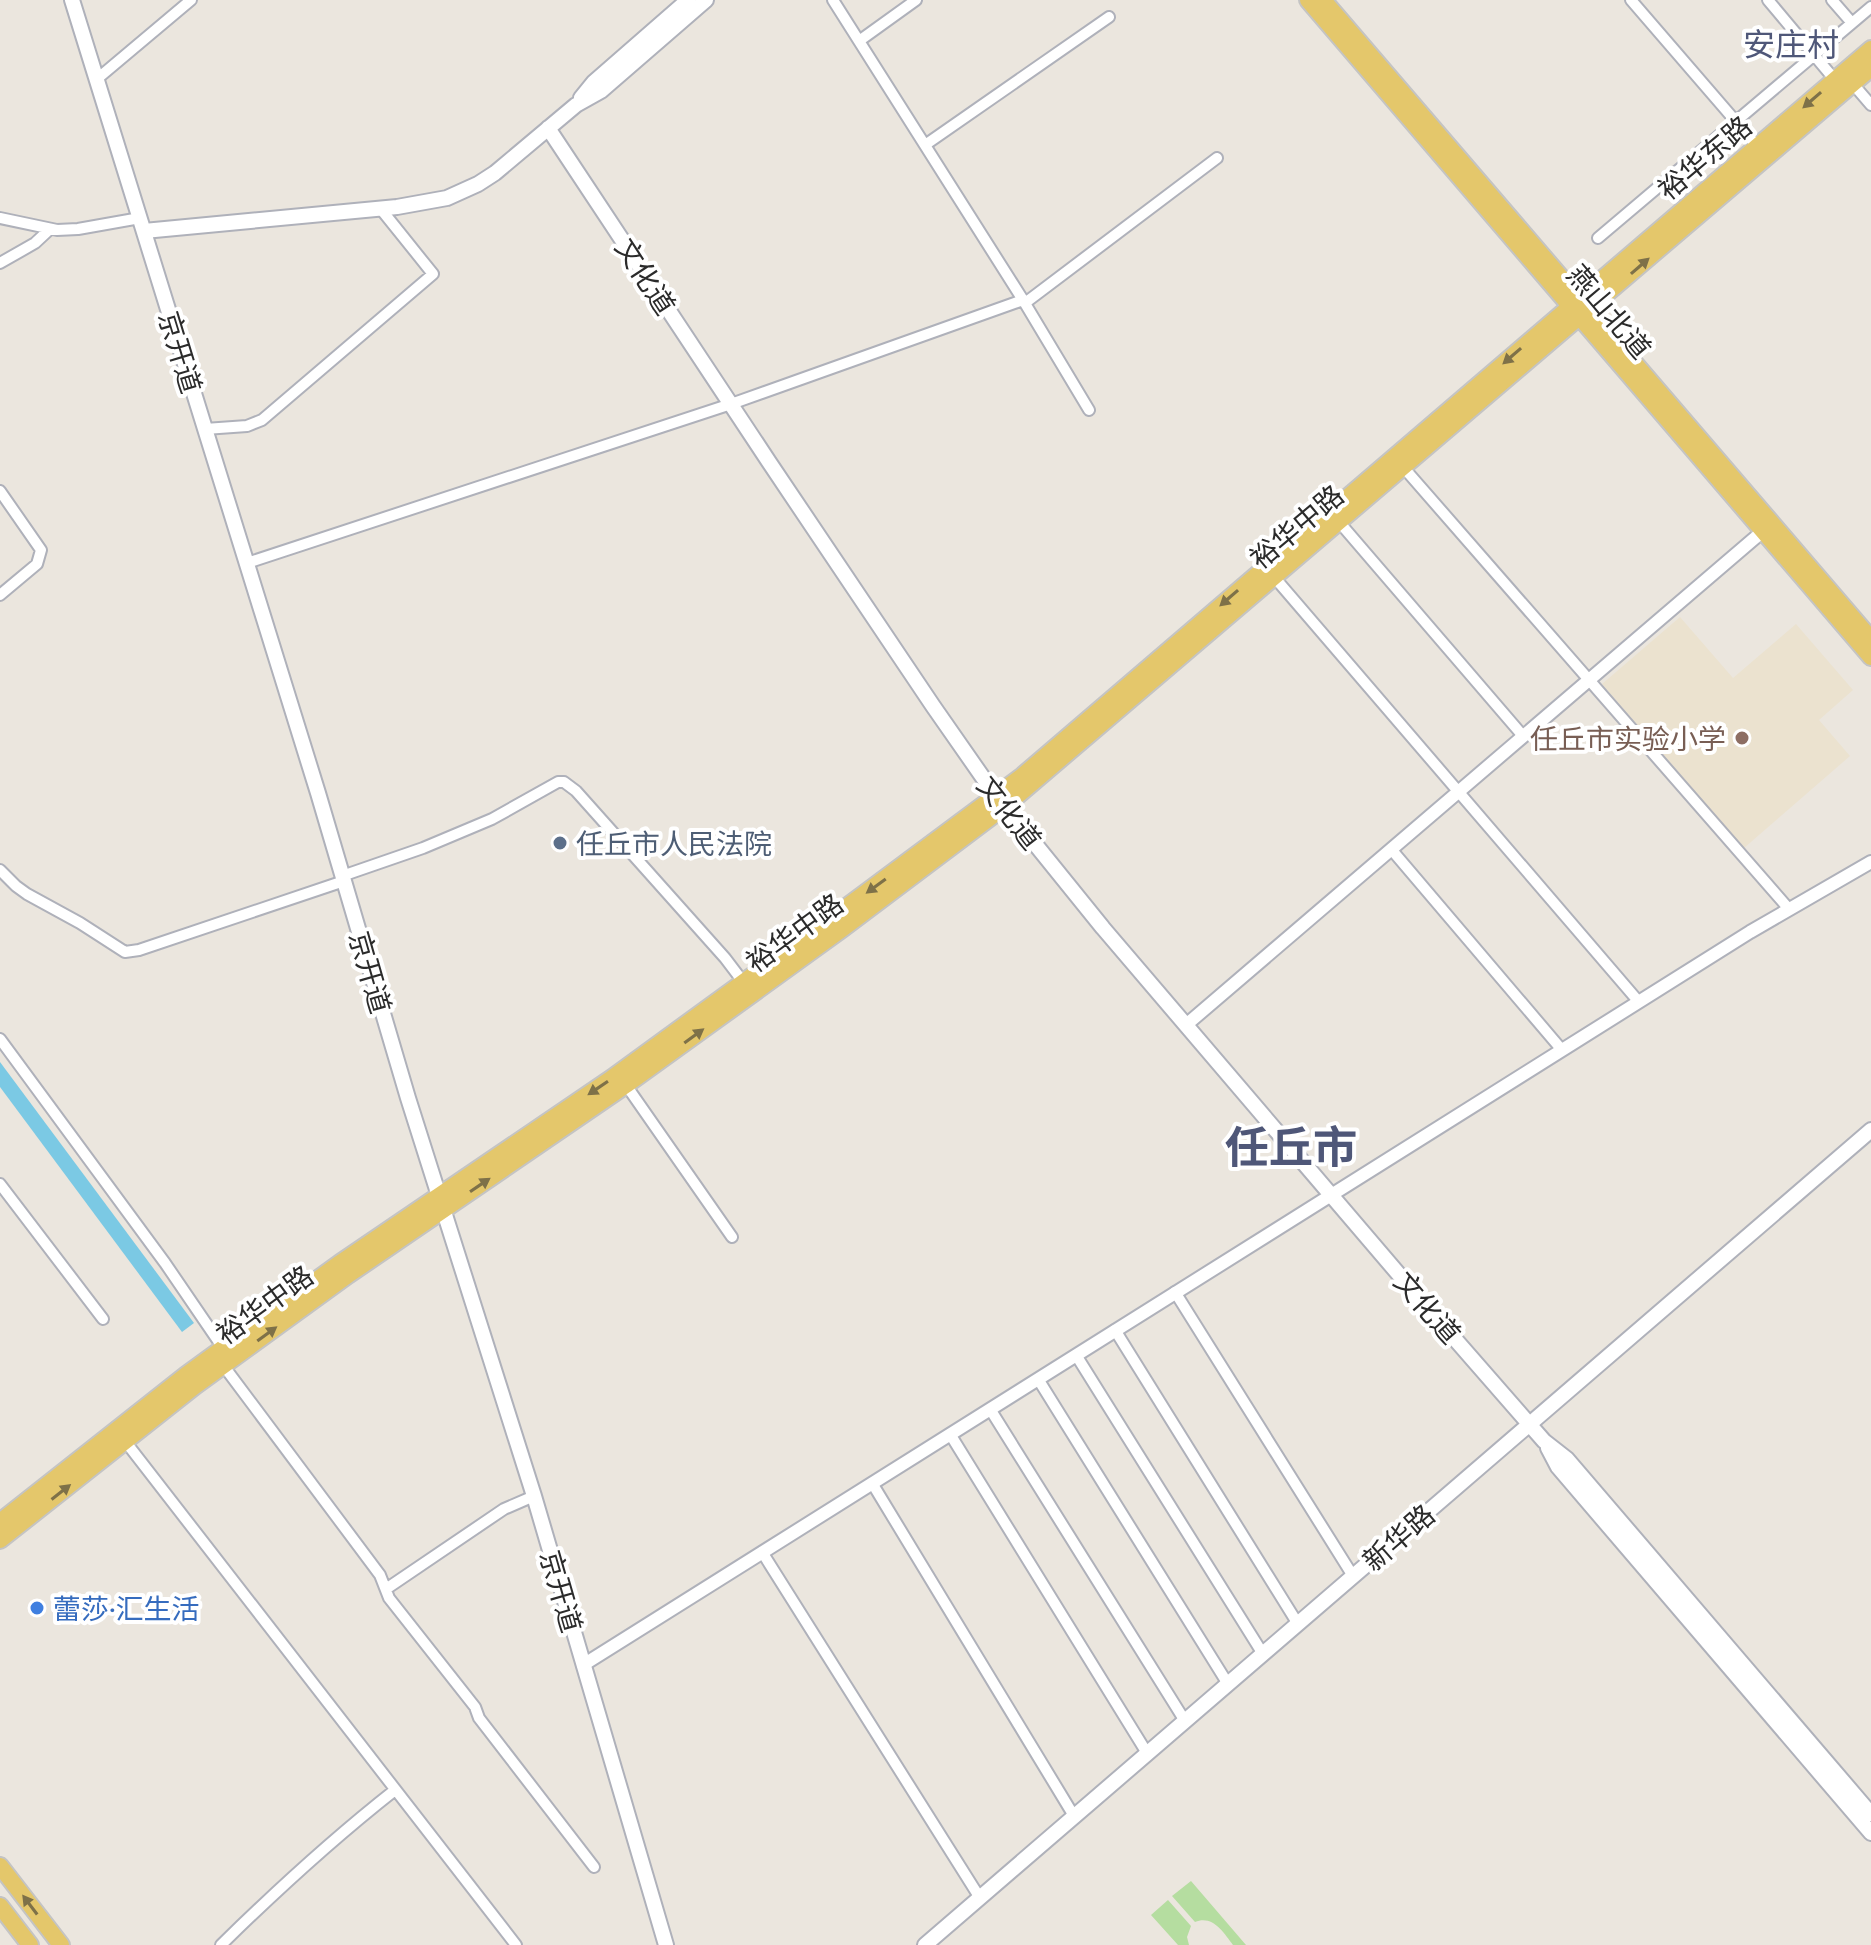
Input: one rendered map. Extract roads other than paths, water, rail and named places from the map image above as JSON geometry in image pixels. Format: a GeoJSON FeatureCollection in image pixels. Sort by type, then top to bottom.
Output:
{"type":"FeatureCollection","features":[{"type":"Feature","properties":{"kind":"main road","name":"京开道"},"geometry":{"type":"LineString","coordinates":[[72,0],[247,563],[403,1083],[534,1496],[666,1945]]}},
{"type":"Feature","properties":{"kind":"main road"},"geometry":{"type":"LineString","coordinates":[[576,105],[594,82],[688,0]]}},
{"type":"Feature","properties":{"kind":"main road"},"geometry":{"type":"LineString","coordinates":[[142,224],[380,208],[438,200],[478,184],[495,173],[576,105],[601,91],[706,0]]}},
{"type":"Feature","properties":{"kind":"main road","name":"燕山北道"},"geometry":{"type":"LineString","coordinates":[[1308,0],[1871,639]]}},
{"type":"Feature","properties":{"kind":"main road","name":"燕山北道"},"geometry":{"type":"LineString","coordinates":[[1323,0],[1871,657]]}},
{"type":"Feature","properties":{"kind":"main road","name":"裕华东路"},"geometry":{"type":"LineString","coordinates":[[1580,307],[1757,146],[1871,49]]}},
{"type":"Feature","properties":{"kind":"main road","name":"裕华东路"},"geometry":{"type":"LineString","coordinates":[[1580,307],[1871,68]]}},
{"type":"Feature","properties":{"kind":"main road","name":"文化道"},"geometry":{"type":"LineString","coordinates":[[548,128],[1000,802],[1331,1195],[1544,1441],[1567,1459],[1871,1814]]}},
{"type":"Feature","properties":{"kind":"main road","name":"裕华中路"},"geometry":{"type":"LineString","coordinates":[[0,1522],[186,1375],[340,1263],[441,1203],[626,1085],[842,929],[1275,578],[1404,468],[1580,307]]}},
{"type":"Feature","properties":{"kind":"main road","name":"裕华中路"},"geometry":{"type":"LineString","coordinates":[[0,1540],[223,1365],[441,1203],[1000,802],[1580,307]]}},
{"type":"Feature","properties":{"kind":"main road","name":"新华路"},"geometry":{"type":"LineString","coordinates":[[925,1945],[1871,1130]]}},
{"type":"Feature","properties":{"kind":"main road","name":"文化道"},"geometry":{"type":"LineString","coordinates":[[1544,1441],[1558,1467],[1871,1833]]}},
{"type":"Feature","properties":{"kind":"main road"},"geometry":{"type":"LineString","coordinates":[[0,1866],[61,1945]]}},
{"type":"Feature","properties":{"kind":"main road"},"geometry":{"type":"LineString","coordinates":[[0,1906],[30,1945]]}},
{"type":"Feature","properties":{"kind":"street"},"geometry":{"type":"LineString","coordinates":[[97,79],[191,0]]}},
{"type":"Feature","properties":{"kind":"street"},"geometry":{"type":"LineString","coordinates":[[833,0],[1089,410]]}},
{"type":"Feature","properties":{"kind":"street"},"geometry":{"type":"LineString","coordinates":[[859,41],[916,0]]}},
{"type":"Feature","properties":{"kind":"street"},"geometry":{"type":"LineString","coordinates":[[1768,0],[1835,80]]}},
{"type":"Feature","properties":{"kind":"street"},"geometry":{"type":"LineString","coordinates":[[1832,0],[1852,23]]}},
{"type":"Feature","properties":{"kind":"street"},"geometry":{"type":"LineString","coordinates":[[1634,1],[1757,146]]}},
{"type":"Feature","properties":{"kind":"street"},"geometry":{"type":"LineString","coordinates":[[1598,238],[1871,7]]}},
{"type":"Feature","properties":{"kind":"street"},"geometry":{"type":"LineString","coordinates":[[925,145],[1109,17]]}},
{"type":"Feature","properties":{"kind":"street"},"geometry":{"type":"LineString","coordinates":[[1853,84],[1871,107]]}},
{"type":"Feature","properties":{"kind":"street"},"geometry":{"type":"LineString","coordinates":[[247,563],[731,404],[1024,302],[1217,158]]}},
{"type":"Feature","properties":{"kind":"street"},"geometry":{"type":"LineString","coordinates":[[205,429],[247,426],[262,420],[433,274],[380,208]]}},
{"type":"Feature","properties":{"kind":"street"},"geometry":{"type":"LineString","coordinates":[[0,218],[50,229],[142,224]]}},
{"type":"Feature","properties":{"kind":"street"},"geometry":{"type":"LineString","coordinates":[[0,263],[35,243],[50,229]]}},
{"type":"Feature","properties":{"kind":"street"},"geometry":{"type":"LineString","coordinates":[[1404,468],[1789,909]]}},
{"type":"Feature","properties":{"kind":"street"},"geometry":{"type":"LineString","coordinates":[[0,491],[41,550],[37,564],[0,595]]}},
{"type":"Feature","properties":{"kind":"street"},"geometry":{"type":"LineString","coordinates":[[1340,523],[1523,736]]}},
{"type":"Feature","properties":{"kind":"street"},"geometry":{"type":"LineString","coordinates":[[1186,1025],[1763,531]]}},
{"type":"Feature","properties":{"kind":"street"},"geometry":{"type":"LineString","coordinates":[[1275,578],[1639,1002]]}},
{"type":"Feature","properties":{"kind":"street"},"geometry":{"type":"LineString","coordinates":[[0,870],[27,894],[80,923],[120,951],[139,950],[423,848],[492,819],[558,782],[564,782],[576,791],[744,983]]}},
{"type":"Feature","properties":{"kind":"street"},"geometry":{"type":"LineString","coordinates":[[1391,849],[1562,1050]]}},
{"type":"Feature","properties":{"kind":"street"},"geometry":{"type":"LineString","coordinates":[[583,1665],[1562,1050],[1789,909],[1871,862]]}},
{"type":"Feature","properties":{"kind":"street"},"geometry":{"type":"LineString","coordinates":[[0,1039],[156,1250],[223,1348]]}},
{"type":"Feature","properties":{"kind":"street"},"geometry":{"type":"LineString","coordinates":[[626,1085],[732,1237]]}},
{"type":"Feature","properties":{"kind":"street"},"geometry":{"type":"LineString","coordinates":[[0,1184],[103,1319]]}},
{"type":"Feature","properties":{"kind":"street"},"geometry":{"type":"LineString","coordinates":[[1175,1292],[1353,1576]]}},
{"type":"Feature","properties":{"kind":"street"},"geometry":{"type":"LineString","coordinates":[[1115,1330],[1298,1624]]}},
{"type":"Feature","properties":{"kind":"street"},"geometry":{"type":"LineString","coordinates":[[1076,1355],[1263,1654]]}},
{"type":"Feature","properties":{"kind":"street"},"geometry":{"type":"LineString","coordinates":[[223,1365],[380,1575],[389,1598],[594,1867]]}},
{"type":"Feature","properties":{"kind":"street"},"geometry":{"type":"LineString","coordinates":[[1038,1379],[1228,1684]]}},
{"type":"Feature","properties":{"kind":"street"},"geometry":{"type":"LineString","coordinates":[[990,1409],[1185,1721]]}},
{"type":"Feature","properties":{"kind":"street"},"geometry":{"type":"LineString","coordinates":[[950,1434],[1147,1753]]}},
{"type":"Feature","properties":{"kind":"street"},"geometry":{"type":"LineString","coordinates":[[125,1441],[516,1945]]}},
{"type":"Feature","properties":{"kind":"street"},"geometry":{"type":"LineString","coordinates":[[872,1483],[1074,1816]]}},
{"type":"Feature","properties":{"kind":"street"},"geometry":{"type":"LineString","coordinates":[[386,1589],[504,1509],[534,1496]]}},
{"type":"Feature","properties":{"kind":"street"},"geometry":{"type":"LineString","coordinates":[[762,1552],[980,1898]]}},
{"type":"Feature","properties":{"kind":"street"},"geometry":{"type":"LineString","coordinates":[[221,1945],[278,1890],[395,1790]]}},
{"type":"Feature","properties":{"kind":"water"},"geometry":{"type":"Polygon","coordinates":[[[0,1062],[194,1323],[182,1332],[0,1087],[0,1062]]]}},
{"type":"Feature","properties":{"kind":"place","name":"任丘市实验小学"},"geometry":{"type":"Point","coordinates":[1742,738]}},
{"type":"Feature","properties":{"kind":"place","name":"任丘市人民法院"},"geometry":{"type":"Point","coordinates":[560,843]}},
{"type":"Feature","properties":{"kind":"place","name":"蕾莎·汇生活"},"geometry":{"type":"Point","coordinates":[37,1608]}},
{"type":"Feature","properties":{"kind":"district","name":"安庄村"},"geometry":{"type":"Point","coordinates":[1791,43]}},
{"type":"Feature","properties":{"kind":"district","name":"任丘市"},"geometry":{"type":"Point","coordinates":[1291,1145]}}]}
